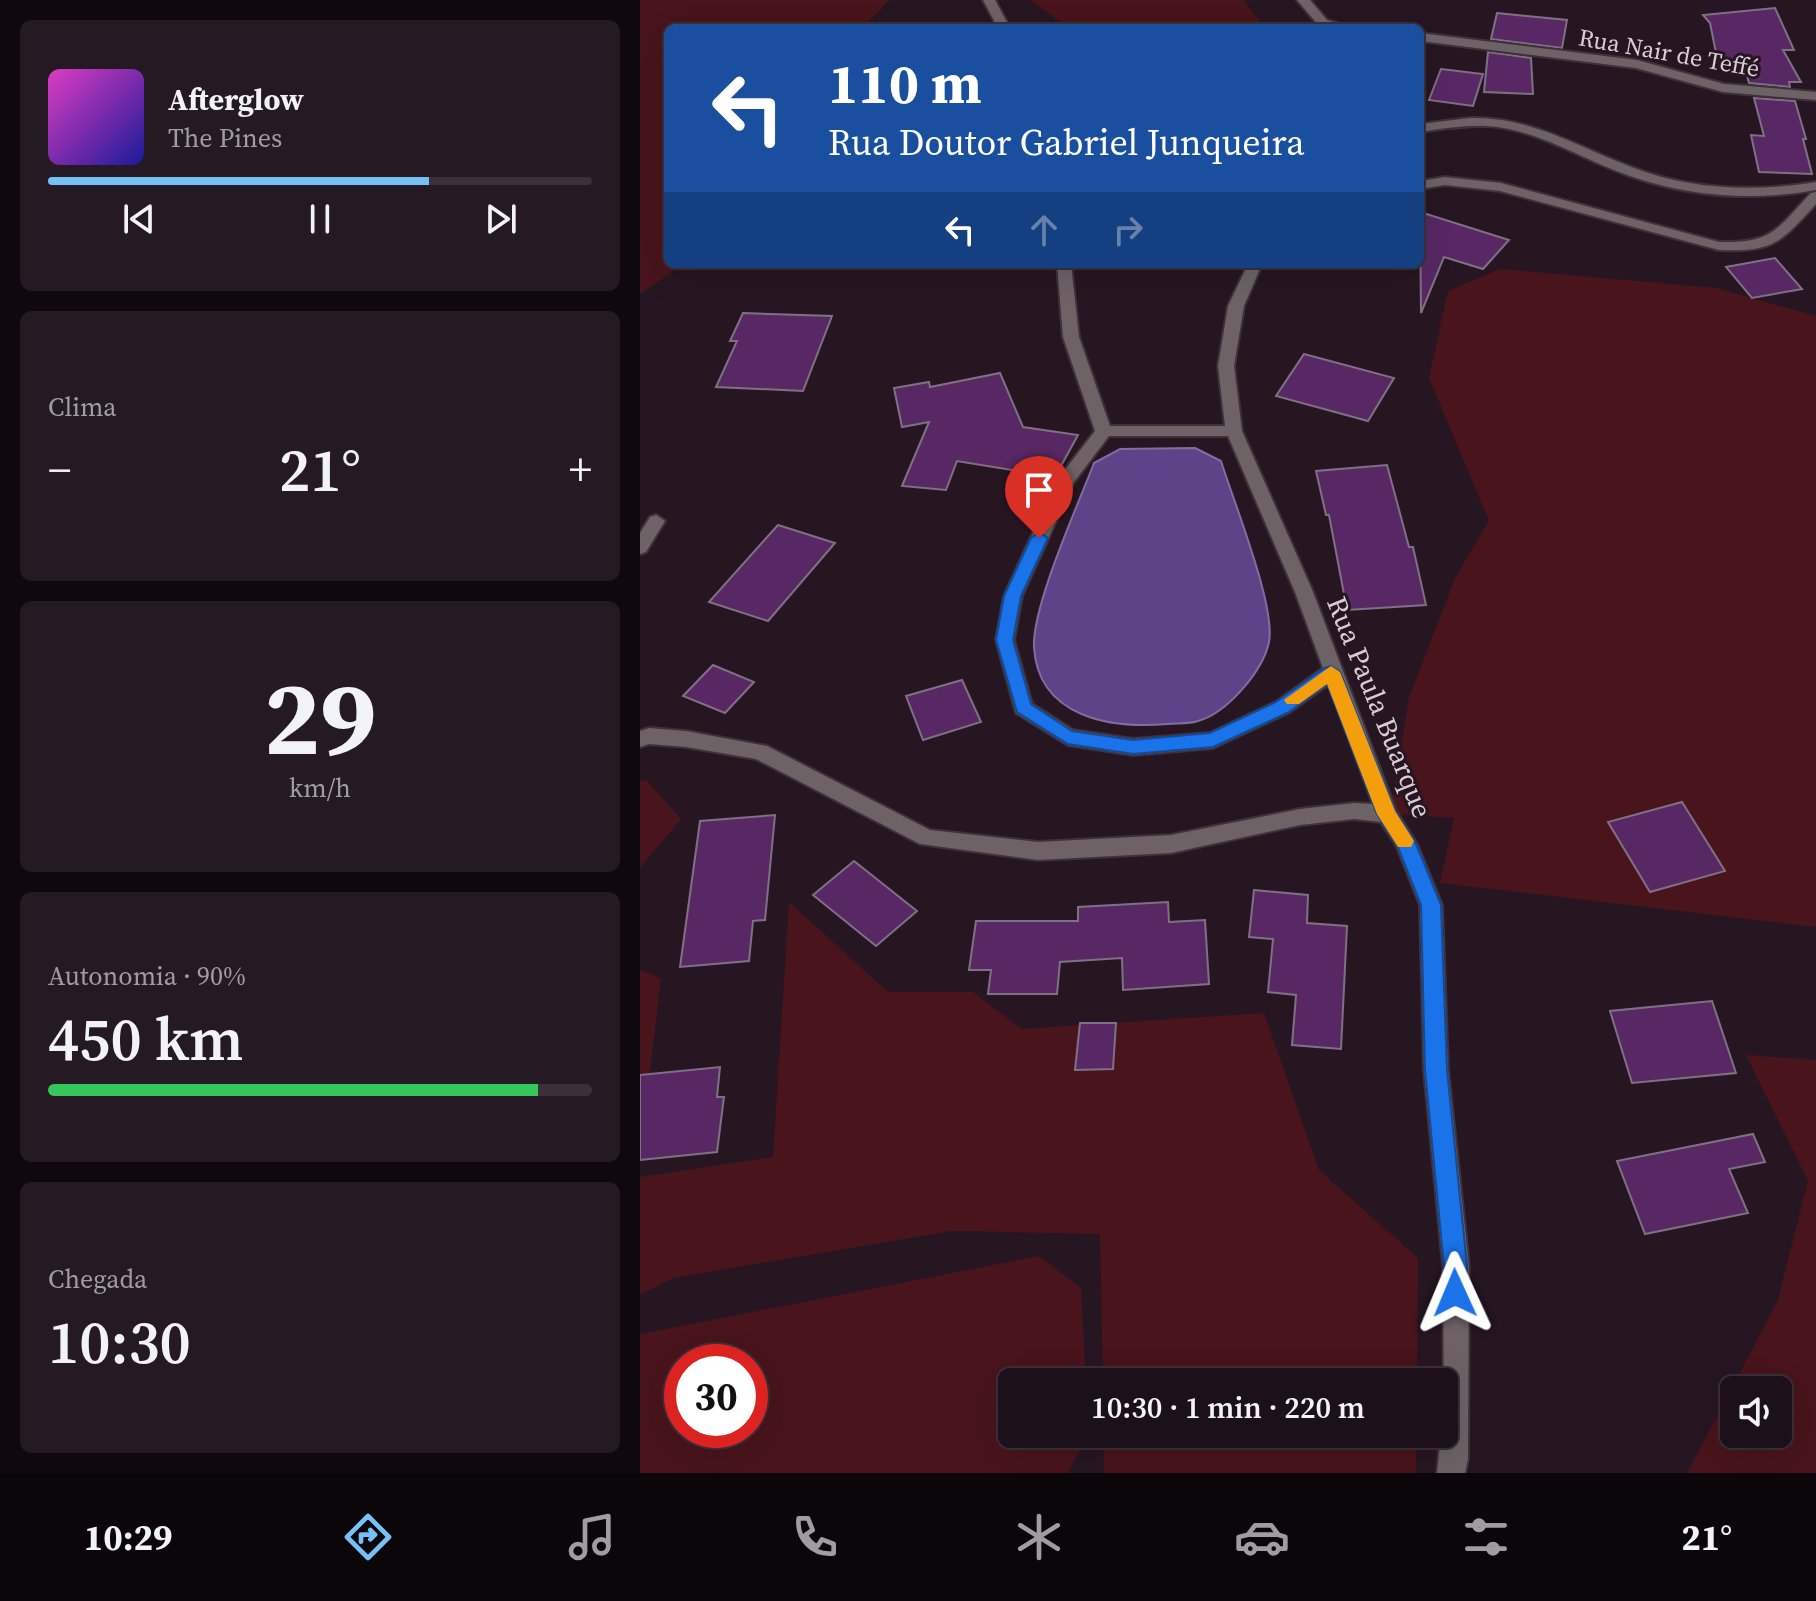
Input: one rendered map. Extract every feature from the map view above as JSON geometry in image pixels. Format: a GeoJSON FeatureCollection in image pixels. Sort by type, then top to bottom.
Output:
{"type":"FeatureCollection","features":[{"type":"Feature","properties":{"kind":"street"},"geometry":{"type":"LineString","coordinates":[[989,0],[1002,24]]}},
{"type":"Feature","properties":{"kind":"street"},"geometry":{"type":"LineString","coordinates":[[1303,0],[1323,23],[1328,24]]}},
{"type":"Feature","properties":{"kind":"street","name":"Rua Nair de Teffé"},"geometry":{"type":"LineString","coordinates":[[1424,37],[1637,64],[1723,88],[1816,96]]}},
{"type":"Feature","properties":{"kind":"street"},"geometry":{"type":"LineString","coordinates":[[1424,128],[1488,122],[1527,130],[1589,157],[1653,179],[1716,190],[1783,193],[1816,186]]}},
{"type":"Feature","properties":{"kind":"street"},"geometry":{"type":"LineString","coordinates":[[1424,184],[1445,181],[1501,187],[1719,246],[1751,247],[1777,238],[1816,196]]}},
{"type":"Feature","properties":{"kind":"street"},"geometry":{"type":"LineString","coordinates":[[1064,268],[1071,337],[1104,431]]}},
{"type":"Feature","properties":{"kind":"street","name":"Rua Paula Buarque"},"geometry":{"type":"LineString","coordinates":[[1253,268],[1236,306],[1226,366],[1234,431],[1304,592],[1331,672],[1387,814],[1406,844],[1431,905],[1436,1070],[1456,1266],[1454,1459],[1451,1473]]}},
{"type":"Feature","properties":{"kind":"street"},"geometry":{"type":"LineString","coordinates":[[1104,431],[1234,431]]}},
{"type":"Feature","properties":{"kind":"street"},"geometry":{"type":"LineString","coordinates":[[1104,431],[1066,480],[1013,596],[1005,640],[1023,708],[1068,737],[1133,747],[1213,740],[1283,707],[1331,672]]}},
{"type":"Feature","properties":{"kind":"street"},"geometry":{"type":"LineString","coordinates":[[640,548],[656,521]]}},
{"type":"Feature","properties":{"kind":"street"},"geometry":{"type":"LineString","coordinates":[[640,739],[649,736],[686,739],[760,752],[927,838],[1038,851],[1171,844],[1300,817],[1354,811],[1387,814]]}},
{"type":"Feature","properties":{"kind":"shaded area"},"geometry":{"type":"Polygon","coordinates":[[[640,0],[889,0],[867,24],[664,24],[664,268],[678,268],[640,294],[640,0]]]}},
{"type":"Feature","properties":{"kind":"shaded area"},"geometry":{"type":"Polygon","coordinates":[[[1030,0],[1243,0],[1262,24],[1063,24],[1030,0]]]}},
{"type":"Feature","properties":{"kind":"shaded area"},"geometry":{"type":"Polygon","coordinates":[[[1500,269],[1716,288],[1816,316],[1816,927],[1440,883],[1454,818],[1390,814],[1409,698],[1455,578],[1489,521],[1429,378],[1448,291],[1500,269]]]}},
{"type":"Feature","properties":{"kind":"shaded area"},"geometry":{"type":"Polygon","coordinates":[[[1195,448],[1221,461],[1266,604],[1269,642],[1265,653],[1252,678],[1232,700],[1198,721],[1124,724],[1082,714],[1063,704],[1049,690],[1039,671],[1034,647],[1035,629],[1048,582],[1094,463],[1120,449],[1195,448]]]}},
{"type":"Feature","properties":{"kind":"shaded area"},"geometry":{"type":"Polygon","coordinates":[[[646,780],[681,819],[640,868],[640,781],[646,780]]]}},
{"type":"Feature","properties":{"kind":"shaded area"},"geometry":{"type":"Polygon","coordinates":[[[789,902],[888,992],[973,992],[1022,1029],[1264,1013],[1319,1170],[1418,1258],[1417,1368],[1103,1368],[1100,1234],[951,1231],[673,1278],[640,1295],[640,1177],[773,1157],[789,902]]]}},
{"type":"Feature","properties":{"kind":"shaded area"},"geometry":{"type":"Polygon","coordinates":[[[640,970],[661,978],[640,1157],[640,970]]]}},
{"type":"Feature","properties":{"kind":"shaded area"},"geometry":{"type":"Polygon","coordinates":[[[1746,1055],[1816,1060],[1816,1473],[1687,1473],[1720,1410],[1720,1448],[1792,1448],[1792,1376],[1738,1376],[1778,1300],[1808,1181],[1746,1055]]]}},
{"type":"Feature","properties":{"kind":"shaded area"},"geometry":{"type":"Polygon","coordinates":[[[1039,1256],[1081,1288],[1085,1368],[998,1368],[998,1448],[1081,1448],[1068,1473],[640,1473],[640,1334],[1039,1256]]]}},
{"type":"Feature","properties":{"kind":"shaded area"},"geometry":{"type":"Polygon","coordinates":[[[1103,1448],[1416,1448],[1416,1473],[1104,1473],[1103,1448]]]}},
{"type":"Feature","properties":{"kind":"building"},"geometry":{"type":"Polygon","coordinates":[[[1775,8],[1794,50],[1783,50],[1801,82],[1789,82],[1790,87],[1749,83],[1745,69],[1719,68],[1710,23],[1703,15],[1775,8]]]}},
{"type":"Feature","properties":{"kind":"building"},"geometry":{"type":"Polygon","coordinates":[[[1497,13],[1567,20],[1562,48],[1491,39],[1497,13]]]}},
{"type":"Feature","properties":{"kind":"building"},"geometry":{"type":"Polygon","coordinates":[[[1488,52],[1531,58],[1533,94],[1484,92],[1488,52]]]}},
{"type":"Feature","properties":{"kind":"building"},"geometry":{"type":"Polygon","coordinates":[[[1441,69],[1483,74],[1473,106],[1429,100],[1441,69]]]}},
{"type":"Feature","properties":{"kind":"building"},"geometry":{"type":"Polygon","coordinates":[[[1754,98],[1795,101],[1812,174],[1759,172],[1751,135],[1764,136],[1754,98]]]}},
{"type":"Feature","properties":{"kind":"building"},"geometry":{"type":"Polygon","coordinates":[[[1424,213],[1509,240],[1483,269],[1444,257],[1421,313],[1424,213]]]}},
{"type":"Feature","properties":{"kind":"building"},"geometry":{"type":"Polygon","coordinates":[[[1775,258],[1802,289],[1752,298],[1726,267],[1775,258]]]}},
{"type":"Feature","properties":{"kind":"building"},"geometry":{"type":"Polygon","coordinates":[[[743,313],[832,316],[803,391],[716,387],[737,341],[730,341],[743,313]]]}},
{"type":"Feature","properties":{"kind":"building"},"geometry":{"type":"Polygon","coordinates":[[[1304,354],[1394,378],[1368,421],[1276,396],[1304,354]]]}},
{"type":"Feature","properties":{"kind":"building"},"geometry":{"type":"Polygon","coordinates":[[[1000,373],[1023,427],[1078,435],[1055,477],[957,461],[946,490],[902,486],[929,422],[902,427],[894,388],[929,382],[930,387],[1000,373]]]}},
{"type":"Feature","properties":{"kind":"building"},"geometry":{"type":"Polygon","coordinates":[[[1387,465],[1409,547],[1413,547],[1426,605],[1347,610],[1329,515],[1326,515],[1316,471],[1387,465]]]}},
{"type":"Feature","properties":{"kind":"building"},"geometry":{"type":"Polygon","coordinates":[[[778,525],[835,543],[768,621],[709,602],[778,525]]]}},
{"type":"Feature","properties":{"kind":"building"},"geometry":{"type":"Polygon","coordinates":[[[713,665],[754,682],[725,713],[683,696],[713,665]]]}},
{"type":"Feature","properties":{"kind":"building"},"geometry":{"type":"Polygon","coordinates":[[[962,680],[981,722],[923,740],[906,696],[962,680]]]}},
{"type":"Feature","properties":{"kind":"building"},"geometry":{"type":"Polygon","coordinates":[[[1682,802],[1725,871],[1650,892],[1608,822],[1682,802]]]}},
{"type":"Feature","properties":{"kind":"building"},"geometry":{"type":"Polygon","coordinates":[[[775,815],[765,920],[753,921],[749,961],[680,967],[700,821],[775,815]]]}},
{"type":"Feature","properties":{"kind":"building"},"geometry":{"type":"Polygon","coordinates":[[[854,861],[917,911],[876,946],[813,895],[854,861]]]}},
{"type":"Feature","properties":{"kind":"building"},"geometry":{"type":"Polygon","coordinates":[[[1254,890],[1308,895],[1307,923],[1347,926],[1341,1049],[1292,1045],[1296,995],[1268,992],[1273,939],[1249,937],[1254,890]]]}},
{"type":"Feature","properties":{"kind":"building"},"geometry":{"type":"Polygon","coordinates":[[[1168,902],[1169,922],[1205,920],[1209,984],[1123,990],[1122,958],[1060,962],[1057,994],[988,994],[991,970],[969,970],[976,921],[1078,921],[1078,907],[1168,902]]]}},
{"type":"Feature","properties":{"kind":"building"},"geometry":{"type":"Polygon","coordinates":[[[1712,1001],[1736,1073],[1632,1083],[1610,1011],[1712,1001]]]}},
{"type":"Feature","properties":{"kind":"building"},"geometry":{"type":"Polygon","coordinates":[[[1080,1023],[1116,1023],[1113,1069],[1075,1070],[1080,1023]]]}},
{"type":"Feature","properties":{"kind":"building"},"geometry":{"type":"Polygon","coordinates":[[[720,1067],[717,1097],[724,1097],[717,1152],[640,1160],[640,1075],[720,1067]]]}},
{"type":"Feature","properties":{"kind":"building"},"geometry":{"type":"Polygon","coordinates":[[[1753,1134],[1765,1162],[1729,1169],[1748,1213],[1645,1234],[1617,1161],[1753,1134]]]}},
{"type":"Feature","properties":{"kind":"slow traffic"},"geometry":{"type":"LineString","coordinates":[[1293,700],[1331,672],[1387,814],[1404,841]]}},
{"type":"Feature","properties":{"kind":"route"},"geometry":{"type":"LineString","coordinates":[[1039,538],[1013,596],[1005,640],[1023,708],[1068,737],[1133,747],[1213,740],[1283,707],[1331,672],[1387,814],[1417,866],[1431,905],[1436,1070],[1456,1266],[1455,1293]]}}]}
